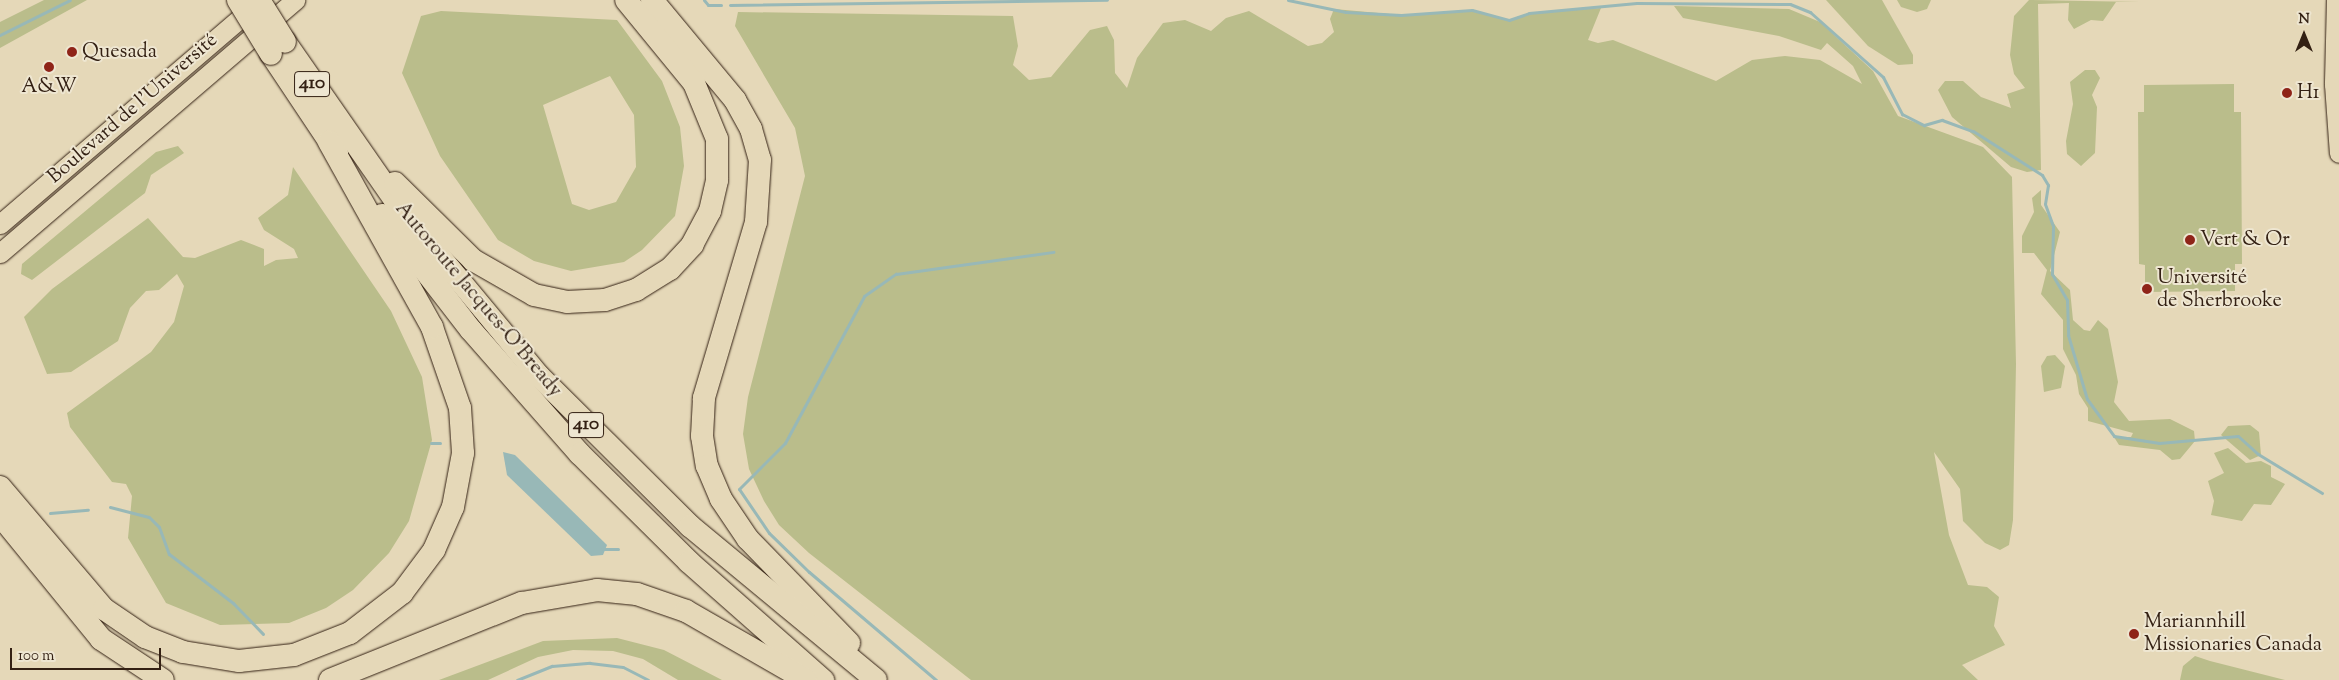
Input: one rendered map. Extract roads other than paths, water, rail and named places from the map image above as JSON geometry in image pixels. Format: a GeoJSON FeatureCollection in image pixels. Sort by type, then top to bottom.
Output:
{"type":"FeatureCollection","features":[{"type":"Feature","properties":{"kind":"highway","name":"Autoroute Jacques-O'Bready"},"geometry":{"type":"LineString","coordinates":[[238,0],[278,48],[455,310],[569,441],[684,557],[823,680]]}},
{"type":"Feature","properties":{"kind":"highway","name":"Autoroute Jacques-O'Bready"},"geometry":{"type":"LineString","coordinates":[[260,0],[278,48]]}},
{"type":"Feature","properties":{"kind":"highway"},"geometry":{"type":"LineString","coordinates":[[335,134],[452,242],[505,282],[567,302],[605,300],[636,290],[670,269],[696,239],[714,196],[718,155],[713,124],[698,89],[626,0]]}},
{"type":"Feature","properties":{"kind":"highway"},"geometry":{"type":"LineString","coordinates":[[652,0],[735,100],[751,129],[760,160],[756,222],[704,398],[702,436],[707,466],[721,499],[748,538],[885,680]]}},
{"type":"Feature","properties":{"kind":"highway","name":"Autoroute Jacques-O'Bready"},"geometry":{"type":"LineString","coordinates":[[335,134],[464,290],[585,425],[724,557],[876,680]]}},
{"type":"Feature","properties":{"kind":"highway"},"geometry":{"type":"LineString","coordinates":[[0,487],[104,609],[145,637],[188,654],[239,661],[305,652],[358,629],[402,593],[434,550],[453,507],[463,454],[460,408],[435,332],[335,134]]}},
{"type":"Feature","properties":{"kind":"highway"},"geometry":{"type":"LineString","coordinates":[[0,515],[101,639],[163,680]]}},
{"type":"Feature","properties":{"kind":"highway"},"geometry":{"type":"LineString","coordinates":[[330,680],[529,601],[597,590],[637,594],[686,611],[806,680]]}},
{"type":"Feature","properties":{"kind":"main road","name":"Boulevard de l'Université"},"geometry":{"type":"LineString","coordinates":[[0,224],[260,0]]}},
{"type":"Feature","properties":{"kind":"main road","name":"Boulevard de l'Université"},"geometry":{"type":"LineString","coordinates":[[0,252],[294,0]]}},
{"type":"Feature","properties":{"kind":"main road"},"geometry":{"type":"LineString","coordinates":[[2336,0],[2338,34],[2334,84],[2339,153]]}},
{"type":"Feature","properties":{"kind":"water"},"geometry":{"type":"Polygon","coordinates":[[[503,452],[515,455],[607,545],[603,555],[591,556],[507,475],[503,452]]]}},
{"type":"Feature","properties":{"kind":"waterway"},"geometry":{"type":"LineString","coordinates":[[0,35],[70,0]]}},
{"type":"Feature","properties":{"kind":"waterway"},"geometry":{"type":"LineString","coordinates":[[704,0],[708,5],[721,5]]}},
{"type":"Feature","properties":{"kind":"waterway"},"geometry":{"type":"LineString","coordinates":[[730,5],[1107,0]]}},
{"type":"Feature","properties":{"kind":"waterway"},"geometry":{"type":"LineString","coordinates":[[1288,0],[1346,12],[1401,15],[1472,10],[1509,20],[1529,13],[1637,3],[1790,4],[1810,12],[1883,77],[1902,114],[1924,125],[1942,120],[1973,131],[2042,175],[2048,185],[2045,204],[2053,226],[2052,274],[2067,300],[2068,335],[2087,399],[2114,436],[2159,443],[2238,436],[2258,454],[2322,493]]}},
{"type":"Feature","properties":{"kind":"waterway"},"geometry":{"type":"LineString","coordinates":[[936,680],[809,572],[769,533],[739,489],[785,443],[864,296],[896,274],[1053,252]]}},
{"type":"Feature","properties":{"kind":"waterway"},"geometry":{"type":"LineString","coordinates":[[431,443],[440,443]]}},
{"type":"Feature","properties":{"kind":"waterway"},"geometry":{"type":"LineString","coordinates":[[110,507],[149,517],[159,527],[169,554],[233,603],[263,634]]}},
{"type":"Feature","properties":{"kind":"waterway"},"geometry":{"type":"LineString","coordinates":[[50,513],[88,510]]}},
{"type":"Feature","properties":{"kind":"waterway"},"geometry":{"type":"LineString","coordinates":[[602,549],[618,549]]}},
{"type":"Feature","properties":{"kind":"waterway"},"geometry":{"type":"LineString","coordinates":[[517,680],[552,666],[590,663],[623,667],[648,680]]}},
{"type":"Feature","properties":{"kind":"place","name":"Quesada"},"geometry":{"type":"Point","coordinates":[72,52]}},
{"type":"Feature","properties":{"kind":"place","name":"A&W"},"geometry":{"type":"Point","coordinates":[49,67]}},
{"type":"Feature","properties":{"kind":"place","name":"H1"},"geometry":{"type":"Point","coordinates":[2287,93]}},
{"type":"Feature","properties":{"kind":"place","name":"Vert & Or"},"geometry":{"type":"Point","coordinates":[2190,240]}},
{"type":"Feature","properties":{"kind":"place","name":"Université de Sherbrooke"},"geometry":{"type":"Point","coordinates":[2147,289]}},
{"type":"Feature","properties":{"kind":"place","name":"Mariannhill Missionaries Canada"},"geometry":{"type":"Point","coordinates":[2134,634]}}]}
